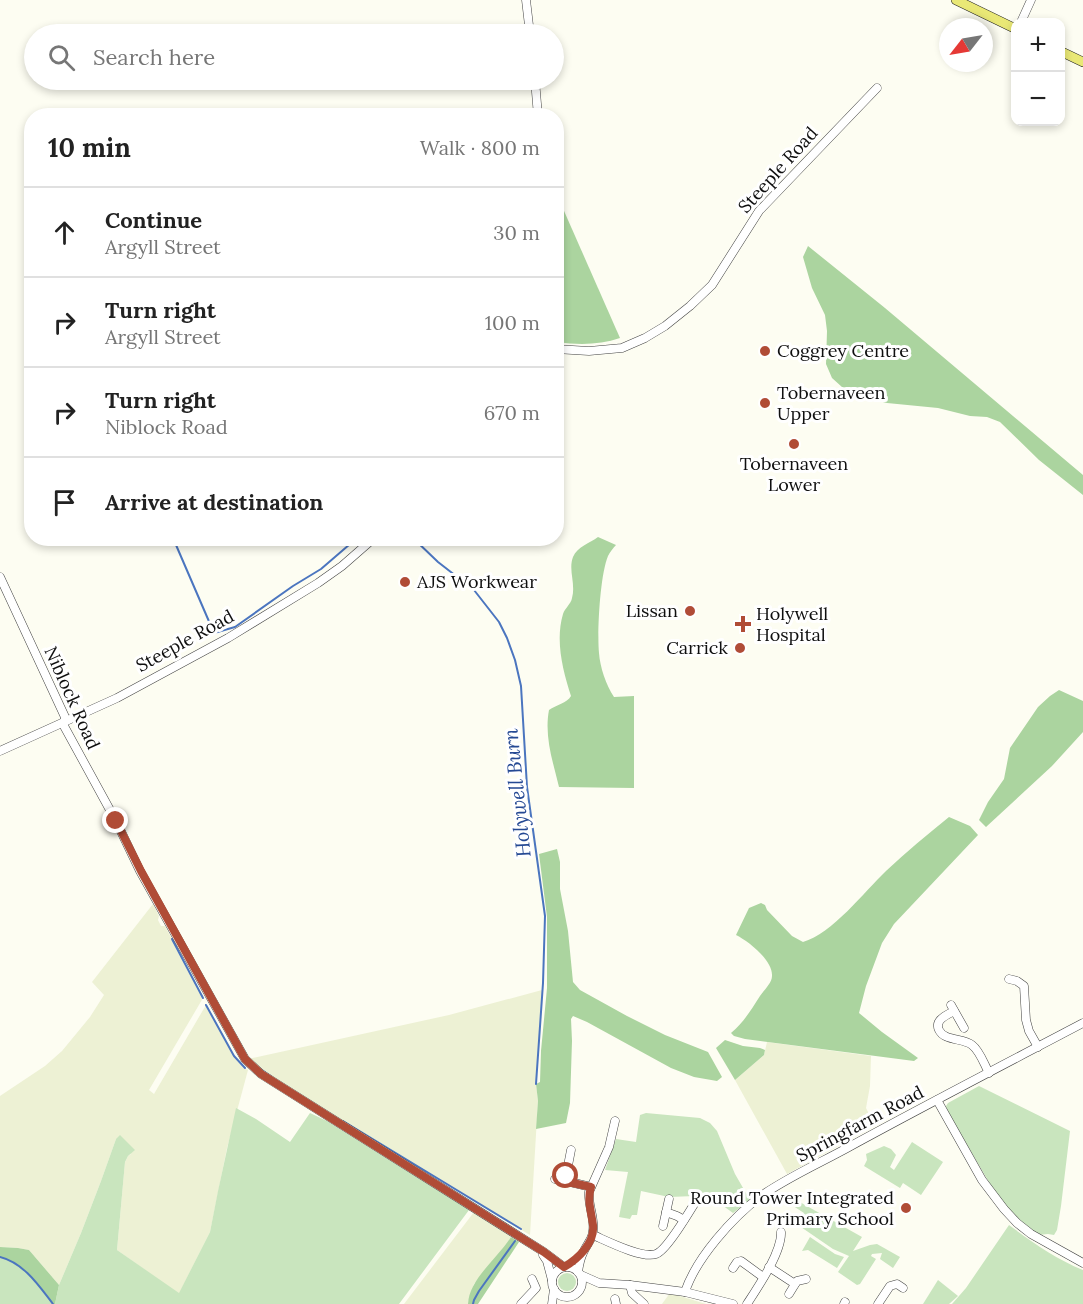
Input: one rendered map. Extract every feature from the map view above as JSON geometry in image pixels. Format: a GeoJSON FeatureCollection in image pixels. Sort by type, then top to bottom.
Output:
{"type":"FeatureCollection","features":[{"type":"Feature","properties":{"kind":"main road"},"geometry":{"type":"LineString","coordinates":[[956,0],[1011,27]]}},
{"type":"Feature","properties":{"kind":"main road"},"geometry":{"type":"LineString","coordinates":[[1065,53],[1083,62]]}},
{"type":"Feature","properties":{"kind":"street"},"geometry":{"type":"LineString","coordinates":[[526,0],[529,24]]}},
{"type":"Feature","properties":{"kind":"street"},"geometry":{"type":"LineString","coordinates":[[1023,18],[1031,0]]}},
{"type":"Feature","properties":{"kind":"street","name":"Steeple Road"},"geometry":{"type":"LineString","coordinates":[[564,349],[589,351],[622,348],[665,326],[683,311],[712,285],[759,211],[877,88]]}},
{"type":"Feature","properties":{"kind":"street"},"geometry":{"type":"LineString","coordinates":[[536,90],[537,108]]}},
{"type":"Feature","properties":{"kind":"street","name":"Steeple Road"},"geometry":{"type":"LineString","coordinates":[[0,751],[117,698],[228,638],[318,583],[365,546]]}},
{"type":"Feature","properties":{"kind":"street","name":"Niblock Road"},"geometry":{"type":"LineString","coordinates":[[0,577],[65,717],[64,726],[245,1059],[261,1074],[565,1267]]}},
{"type":"Feature","properties":{"kind":"street"},"geometry":{"type":"LineString","coordinates":[[1009,979],[1024,986],[1026,1020],[1038,1047]]}},
{"type":"Feature","properties":{"kind":"street"},"geometry":{"type":"LineString","coordinates":[[964,1028],[952,1008],[939,1020],[937,1025],[942,1035],[974,1046],[989,1073]]}},
{"type":"Feature","properties":{"kind":"street","name":"Springfarm Road"},"geometry":{"type":"LineString","coordinates":[[686,1292],[694,1270],[719,1236],[760,1196],[784,1181],[1083,1023]]}},
{"type":"Feature","properties":{"kind":"street"},"geometry":{"type":"LineString","coordinates":[[937,1100],[982,1180],[1004,1209],[1017,1223],[1031,1233],[1083,1263]]}},
{"type":"Feature","properties":{"kind":"street"},"geometry":{"type":"LineString","coordinates":[[579,1293],[582,1284],[579,1263],[593,1235],[588,1200],[591,1187],[609,1147],[611,1126]]}},
{"type":"Feature","properties":{"kind":"street"},"geometry":{"type":"LineString","coordinates":[[566,1180],[571,1150]]}},
{"type":"Feature","properties":{"kind":"street"},"geometry":{"type":"LineString","coordinates":[[555,1179],[591,1187]]}},
{"type":"Feature","properties":{"kind":"street"},"geometry":{"type":"LineString","coordinates":[[663,1226],[669,1199]]}},
{"type":"Feature","properties":{"kind":"street"},"geometry":{"type":"LineString","coordinates":[[593,1235],[630,1251],[653,1255],[665,1247],[696,1201]]}},
{"type":"Feature","properties":{"kind":"street"},"geometry":{"type":"LineString","coordinates":[[666,1212],[684,1220]]}},
{"type":"Feature","properties":{"kind":"street"},"geometry":{"type":"LineString","coordinates":[[747,1304],[769,1267],[780,1243],[781,1232]]}},
{"type":"Feature","properties":{"kind":"street"},"geometry":{"type":"LineString","coordinates":[[539,1249],[547,1261],[552,1280],[554,1289],[552,1304]]}},
{"type":"Feature","properties":{"kind":"street"},"geometry":{"type":"LineString","coordinates":[[552,1280],[556,1271],[583,1253]]}},
{"type":"Feature","properties":{"kind":"street"},"geometry":{"type":"LineString","coordinates":[[733,1268],[737,1262],[741,1261],[764,1276]]}},
{"type":"Feature","properties":{"kind":"street"},"geometry":{"type":"LineString","coordinates":[[565,1267],[572,1268],[599,1283]]}},
{"type":"Feature","properties":{"kind":"street"},"geometry":{"type":"LineString","coordinates":[[769,1267],[795,1284]]}},
{"type":"Feature","properties":{"kind":"street"},"geometry":{"type":"LineString","coordinates":[[520,1304],[536,1288],[532,1279]]}},
{"type":"Feature","properties":{"kind":"street"},"geometry":{"type":"LineString","coordinates":[[789,1294],[797,1281],[806,1279]]}},
{"type":"Feature","properties":{"kind":"street"},"geometry":{"type":"LineString","coordinates":[[561,1304],[589,1286],[599,1283],[686,1292],[733,1304]]}},
{"type":"Feature","properties":{"kind":"street"},"geometry":{"type":"LineString","coordinates":[[878,1304],[890,1286],[897,1284],[903,1287]]}},
{"type":"Feature","properties":{"kind":"street"},"geometry":{"type":"LineString","coordinates":[[630,1285],[632,1293],[644,1304]]}},
{"type":"Feature","properties":{"kind":"street"},"geometry":{"type":"LineString","coordinates":[[554,1289],[561,1296],[570,1297]]}},
{"type":"Feature","properties":{"kind":"green space"},"geometry":{"type":"Polygon","coordinates":[[[564,211],[620,338],[605,342],[564,343],[564,211]]]}},
{"type":"Feature","properties":{"kind":"green space"},"geometry":{"type":"Polygon","coordinates":[[[808,246],[1083,475],[1083,495],[1039,460],[1000,422],[987,417],[970,416],[938,408],[887,403],[858,396],[832,378],[826,364],[825,315],[812,288],[803,257],[808,246]]]}},
{"type":"Feature","properties":{"kind":"green space"},"geometry":{"type":"Polygon","coordinates":[[[598,537],[616,545],[608,556],[603,576],[598,644],[604,676],[614,697],[634,696],[634,788],[559,787],[548,739],[549,710],[571,696],[563,666],[560,635],[563,614],[573,593],[571,567],[573,557],[577,550],[598,537]]]}},
{"type":"Feature","properties":{"kind":"green space"},"geometry":{"type":"Polygon","coordinates":[[[1059,690],[1083,701],[1083,732],[1052,766],[986,827],[979,820],[1004,779],[1010,748],[1038,707],[1059,690]]]}},
{"type":"Feature","properties":{"kind":"green space"},"geometry":{"type":"Polygon","coordinates":[[[949,817],[970,826],[978,835],[894,924],[882,943],[859,1013],[918,1058],[914,1061],[734,1036],[731,1033],[747,1016],[772,979],[771,970],[764,958],[753,946],[736,935],[749,908],[761,903],[792,936],[803,942],[814,938],[836,922],[894,864],[949,817]]]}},
{"type":"Feature","properties":{"kind":"green space"},"geometry":{"type":"Polygon","coordinates":[[[557,849],[573,982],[580,990],[627,1016],[665,1035],[708,1052],[722,1077],[717,1081],[694,1077],[671,1068],[573,1016],[571,1019],[570,1103],[566,1123],[536,1129],[538,1101],[536,1084],[540,1082],[547,988],[547,917],[539,854],[557,849]]]}},
{"type":"Feature","properties":{"kind":"green space"},"geometry":{"type":"Polygon","coordinates":[[[153,904],[161,926],[165,926],[203,998],[149,1090],[154,1094],[206,1005],[234,1056],[243,1068],[248,1070],[227,1148],[210,1232],[179,1294],[117,1250],[125,1162],[131,1154],[116,1139],[59,1285],[29,1250],[0,1247],[0,1096],[45,1066],[62,1051],[90,1017],[104,995],[92,982],[153,904]]]}},
{"type":"Feature","properties":{"kind":"green space"},"geometry":{"type":"Polygon","coordinates":[[[542,990],[530,1235],[349,1125],[248,1059],[449,1015],[542,990]]]}},
{"type":"Feature","properties":{"kind":"green space"},"geometry":{"type":"Polygon","coordinates":[[[725,1040],[743,1046],[760,1048],[765,1050],[764,1055],[735,1080],[716,1048],[725,1040]]]}},
{"type":"Feature","properties":{"kind":"green space"},"geometry":{"type":"Polygon","coordinates":[[[767,1042],[871,1056],[870,1086],[866,1108],[875,1126],[787,1174],[735,1080],[764,1055],[767,1042]]]}},
{"type":"Feature","properties":{"kind":"green space"},"geometry":{"type":"Polygon","coordinates":[[[979,1086],[1070,1131],[1061,1206],[1054,1235],[1038,1235],[1018,1220],[996,1194],[947,1111],[948,1103],[979,1086]]]}},
{"type":"Feature","properties":{"kind":"green space"},"geometry":{"type":"Polygon","coordinates":[[[236,1108],[290,1142],[310,1113],[327,1121],[469,1210],[399,1304],[55,1304],[59,1285],[116,1139],[120,1135],[135,1150],[125,1162],[117,1250],[179,1293],[210,1232],[236,1108]]]}},
{"type":"Feature","properties":{"kind":"green space"},"geometry":{"type":"Polygon","coordinates":[[[646,1113],[700,1118],[710,1123],[717,1131],[735,1174],[750,1200],[733,1213],[722,1205],[700,1200],[695,1196],[669,1197],[641,1191],[637,1215],[632,1215],[630,1219],[619,1217],[628,1172],[605,1170],[616,1139],[636,1142],[640,1115],[646,1113]]]}},
{"type":"Feature","properties":{"kind":"green space"},"geometry":{"type":"Polygon","coordinates":[[[912,1142],[943,1162],[921,1195],[903,1183],[900,1188],[864,1166],[867,1160],[866,1154],[884,1146],[896,1155],[890,1167],[894,1170],[912,1142]]]}},
{"type":"Feature","properties":{"kind":"green space"},"geometry":{"type":"Polygon","coordinates":[[[782,1192],[862,1237],[853,1251],[877,1244],[900,1257],[893,1268],[880,1259],[882,1253],[872,1254],[871,1256],[876,1259],[860,1284],[857,1285],[838,1272],[849,1256],[833,1249],[798,1225],[804,1213],[784,1200],[779,1193],[782,1192]]]}},
{"type":"Feature","properties":{"kind":"green space"},"geometry":{"type":"Polygon","coordinates":[[[474,1212],[511,1237],[474,1284],[468,1304],[404,1304],[474,1212]]]}},
{"type":"Feature","properties":{"kind":"green space"},"geometry":{"type":"Polygon","coordinates":[[[1009,1225],[1035,1244],[1083,1270],[1083,1304],[952,1304],[966,1288],[1009,1225]]]}},
{"type":"Feature","properties":{"kind":"green space"},"geometry":{"type":"Polygon","coordinates":[[[511,1237],[519,1242],[478,1304],[468,1304],[473,1286],[511,1237]]]}},
{"type":"Feature","properties":{"kind":"green space"},"geometry":{"type":"Polygon","coordinates":[[[810,1237],[835,1254],[844,1257],[837,1268],[808,1250],[802,1251],[810,1237]]]}},
{"type":"Feature","properties":{"kind":"green space"},"geometry":{"type":"Polygon","coordinates":[[[0,1247],[29,1250],[59,1285],[55,1304],[24,1270],[0,1257],[0,1247]]]}},
{"type":"Feature","properties":{"kind":"green space"},"geometry":{"type":"Polygon","coordinates":[[[0,1257],[24,1270],[53,1304],[0,1304],[0,1257]]]}},
{"type":"Feature","properties":{"kind":"green space"},"geometry":{"type":"Polygon","coordinates":[[[563,1273],[571,1273],[576,1278],[574,1289],[563,1291],[558,1286],[558,1278],[563,1273]]]}},
{"type":"Feature","properties":{"kind":"green space"},"geometry":{"type":"Polygon","coordinates":[[[938,1280],[958,1296],[949,1304],[923,1304],[938,1280]]]}},
{"type":"Feature","properties":{"kind":"green space"},"geometry":{"type":"Polygon","coordinates":[[[670,1293],[706,1304],[662,1304],[670,1293]]]}},
{"type":"Feature","properties":{"kind":"waterway","name":"Holywell Burn"},"geometry":{"type":"LineString","coordinates":[[176,546],[214,633],[235,627],[321,569],[348,546]]}},
{"type":"Feature","properties":{"kind":"waterway","name":"Holywell Burn"},"geometry":{"type":"LineString","coordinates":[[421,546],[474,590],[499,622],[515,660],[521,686],[527,787],[545,916],[536,1084]]}},
{"type":"Feature","properties":{"kind":"waterway"},"geometry":{"type":"LineString","coordinates":[[172,939],[203,998]]}},
{"type":"Feature","properties":{"kind":"waterway"},"geometry":{"type":"LineString","coordinates":[[206,1005],[234,1056],[245,1068]]}},
{"type":"Feature","properties":{"kind":"waterway"},"geometry":{"type":"LineString","coordinates":[[259,1068],[272,1077]]}},
{"type":"Feature","properties":{"kind":"waterway"},"geometry":{"type":"LineString","coordinates":[[343,1121],[521,1229]]}},
{"type":"Feature","properties":{"kind":"waterway","name":"Holywell Burn"},"geometry":{"type":"LineString","coordinates":[[473,1304],[479,1291],[515,1241]]}},
{"type":"Feature","properties":{"kind":"waterway"},"geometry":{"type":"LineString","coordinates":[[0,1257],[24,1270],[53,1304]]}},
{"type":"Feature","properties":{"kind":"place","name":"Coggrey Centre"},"geometry":{"type":"Point","coordinates":[765,351]}},
{"type":"Feature","properties":{"kind":"place","name":"Tobernaveen Upper"},"geometry":{"type":"Point","coordinates":[765,403]}},
{"type":"Feature","properties":{"kind":"place","name":"Tobernaveen Lower"},"geometry":{"type":"Point","coordinates":[794,444]}},
{"type":"Feature","properties":{"kind":"place","name":"AJS Workwear"},"geometry":{"type":"Point","coordinates":[405,582]}},
{"type":"Feature","properties":{"kind":"place","name":"Lissan"},"geometry":{"type":"Point","coordinates":[690,611]}},
{"type":"Feature","properties":{"kind":"place","name":"Holywell Hospital"},"geometry":{"type":"Point","coordinates":[743,624]}},
{"type":"Feature","properties":{"kind":"place","name":"Carrick"},"geometry":{"type":"Point","coordinates":[740,648]}},
{"type":"Feature","properties":{"kind":"place","name":"Round Tower Integrated Primary School"},"geometry":{"type":"Point","coordinates":[906,1208]}},
{"type":"Feature","properties":{"kind":"route"},"geometry":{"type":"LineString","coordinates":[[116,821],[209,996],[245,1059],[252,1067],[544,1252],[564,1267],[583,1253],[593,1231],[588,1200],[591,1187],[568,1182],[566,1176]]}}]}
